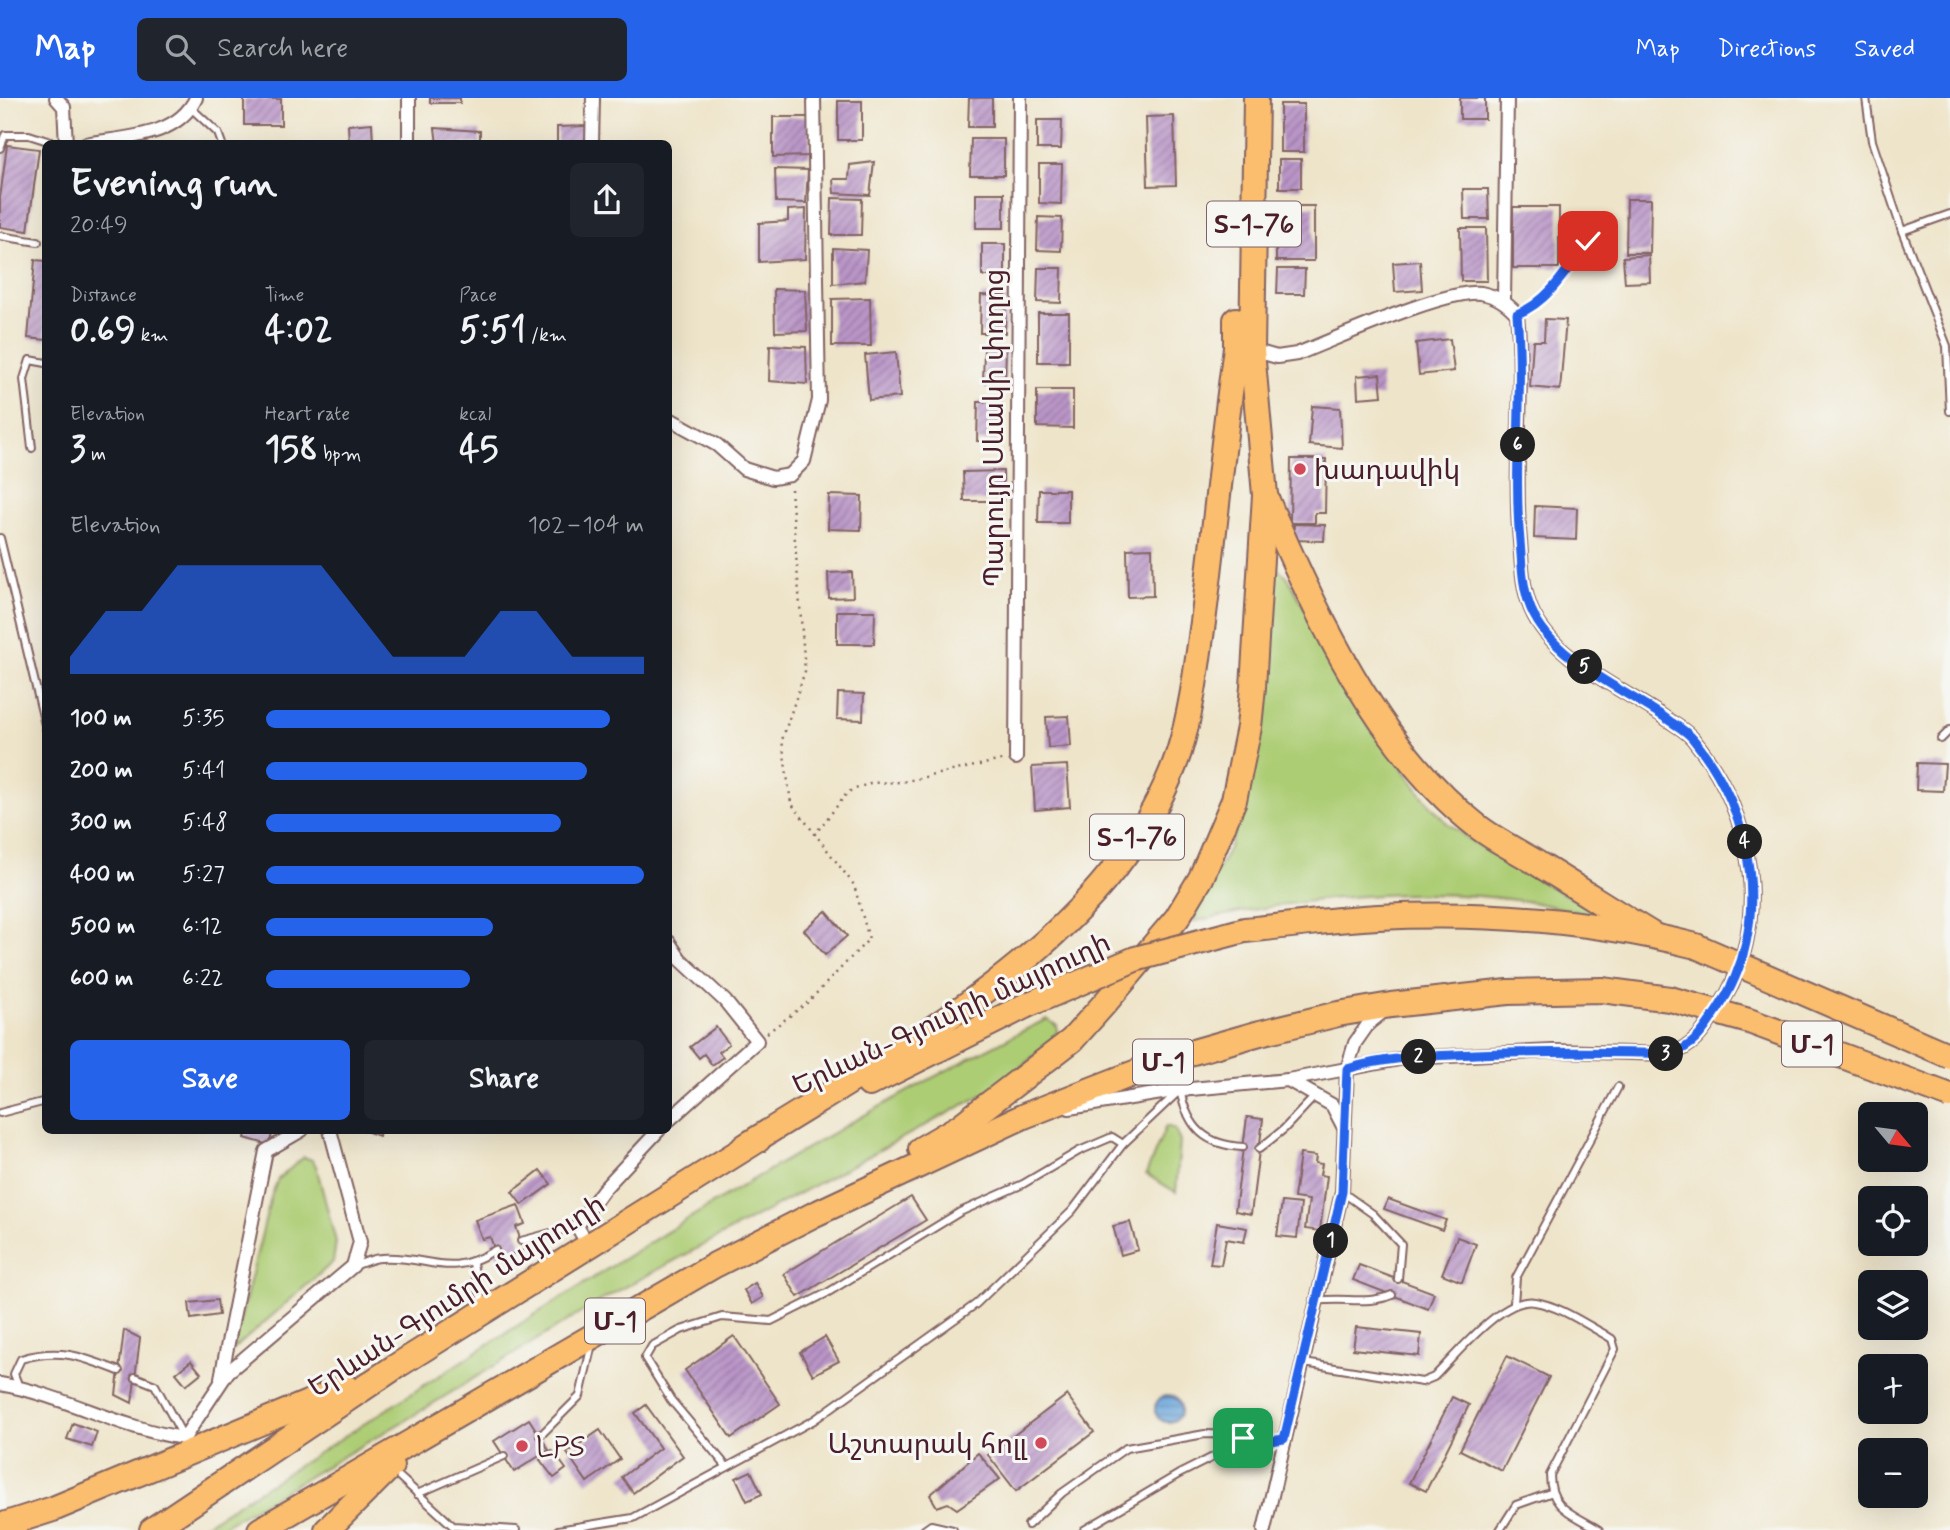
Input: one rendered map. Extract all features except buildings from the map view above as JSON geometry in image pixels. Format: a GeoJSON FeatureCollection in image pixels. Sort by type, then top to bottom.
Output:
{"type":"FeatureCollection","features":[{"type":"Feature","properties":{"kind":"highway","name":"Տ-1-76"},"geometry":{"type":"LineString","coordinates":[[813,1215],[959,1127],[1072,1040],[1177,918],[1220,836],[1242,765],[1253,687],[1265,495],[1244,349],[1240,98]]}},
{"type":"Feature","properties":{"kind":"highway","name":"Տ-1-76"},"geometry":{"type":"LineString","coordinates":[[744,1146],[937,1024],[1007,974],[1079,907],[1135,840],[1168,780],[1186,723],[1244,349],[1256,98]]}},
{"type":"Feature","properties":{"kind":"highway"},"geometry":{"type":"LineString","coordinates":[[1265,495],[1310,601],[1364,691],[1432,783],[1477,826],[1653,935]]}},
{"type":"Feature","properties":{"kind":"highway","name":"Երևան-Գյումրի մայրուղի"},"geometry":{"type":"LineString","coordinates":[[152,1530],[395,1367],[485,1311],[582,1235],[744,1146],[1025,1006],[1135,959],[1245,930],[1377,917],[1475,915],[1653,935],[1696,946],[1950,1056]]}},
{"type":"Feature","properties":{"kind":"highway","name":"Մ-1"},"geometry":{"type":"LineString","coordinates":[[260,1530],[595,1333],[704,1271],[813,1215],[1024,1116],[1186,1054],[1338,1014],[1391,1005],[1508,992],[1602,990],[1670,999],[1749,1021],[1950,1096]]}},
{"type":"Feature","properties":{"kind":"highway"},"geometry":{"type":"LineString","coordinates":[[0,1526],[52,1509],[188,1445],[395,1367]]}},
{"type":"Feature","properties":{"kind":"highway"},"geometry":{"type":"LineString","coordinates":[[327,1530],[422,1437]]}},
{"type":"Feature","properties":{"kind":"street"},"geometry":{"type":"LineString","coordinates":[[56,98],[64,107],[66,140]]}},
{"type":"Feature","properties":{"kind":"street"},"geometry":{"type":"LineString","coordinates":[[409,140],[410,98]]}},
{"type":"Feature","properties":{"kind":"street"},"geometry":{"type":"LineString","coordinates":[[592,140],[593,98]]}},
{"type":"Feature","properties":{"kind":"street"},"geometry":{"type":"LineString","coordinates":[[672,420],[717,445],[744,469],[773,478],[790,475],[804,461],[819,400],[814,98]]}},
{"type":"Feature","properties":{"kind":"street","name":"Պարույր Սևակի փողոց"},"geometry":{"type":"LineString","coordinates":[[1016,758],[1020,98]]}},
{"type":"Feature","properties":{"kind":"street"},"geometry":{"type":"LineString","coordinates":[[1504,300],[1507,98]]}},
{"type":"Feature","properties":{"kind":"street"},"geometry":{"type":"LineString","coordinates":[[107,140],[175,125],[193,103]]}},
{"type":"Feature","properties":{"kind":"street"},"geometry":{"type":"LineString","coordinates":[[1024,1116],[1180,1090],[1288,1080],[1370,1062],[1405,1058],[1553,1051],[1670,1054],[1687,1049],[1732,988],[1749,940],[1751,869],[1731,797],[1713,764],[1690,736],[1552,643],[1532,612],[1524,590],[1516,491],[1520,381],[1517,314],[1504,300],[1479,293],[1442,298],[1297,354],[1277,356],[1244,349]]}},
{"type":"Feature","properties":{"kind":"street"},"geometry":{"type":"LineString","coordinates":[[672,948],[680,959],[725,1001],[757,1041],[672,1117]]}},
{"type":"Feature","properties":{"kind":"street"},"geometry":{"type":"LineString","coordinates":[[1266,1529],[1284,1439],[1342,1192],[1347,1069],[1356,1043],[1369,1023],[1391,1005]]}},
{"type":"Feature","properties":{"kind":"street"},"geometry":{"type":"LineString","coordinates":[[1288,1080],[1317,1094],[1332,1105],[1344,1130]]}},
{"type":"Feature","properties":{"kind":"street"},"geometry":{"type":"LineString","coordinates":[[0,1384],[59,1398],[188,1445],[221,1380],[267,1151],[295,1134]]}},
{"type":"Feature","properties":{"kind":"street"},"geometry":{"type":"LineString","coordinates":[[221,1380],[353,1266],[360,1242],[331,1134]]}},
{"type":"Feature","properties":{"kind":"street"},"geometry":{"type":"LineString","coordinates":[[582,1235],[603,1190],[655,1134]]}},
{"type":"Feature","properties":{"kind":"lane"},"geometry":{"type":"LineString","coordinates":[[1866,98],[1872,141],[1902,231],[1948,347],[1950,411]]}},
{"type":"Feature","properties":{"kind":"lane"},"geometry":{"type":"LineString","coordinates":[[193,103],[218,133],[221,140]]}},
{"type":"Feature","properties":{"kind":"lane"},"geometry":{"type":"LineString","coordinates":[[0,148],[5,135],[29,135],[45,140]]}},
{"type":"Feature","properties":{"kind":"lane"},"geometry":{"type":"LineString","coordinates":[[1902,231],[1950,214]]}},
{"type":"Feature","properties":{"kind":"lane"},"geometry":{"type":"LineString","coordinates":[[0,236],[38,242]]}},
{"type":"Feature","properties":{"kind":"lane"},"geometry":{"type":"LineString","coordinates":[[1517,314],[1530,309],[1550,291],[1588,241],[1607,239]]}},
{"type":"Feature","properties":{"kind":"lane"},"geometry":{"type":"LineString","coordinates":[[32,448],[24,379],[30,360],[42,362]]}},
{"type":"Feature","properties":{"kind":"lane"},"geometry":{"type":"LineString","coordinates":[[0,538],[42,712]]}},
{"type":"Feature","properties":{"kind":"lane"},"geometry":{"type":"LineString","coordinates":[[1941,739],[1950,730]]}},
{"type":"Feature","properties":{"kind":"lane"},"geometry":{"type":"LineString","coordinates":[[1514,1304],[1516,1278],[1618,1087]]}},
{"type":"Feature","properties":{"kind":"lane"},"geometry":{"type":"LineString","coordinates":[[558,1530],[634,1518],[814,1420],[976,1304],[1072,1212],[1124,1144],[1180,1090]]}},
{"type":"Feature","properties":{"kind":"lane"},"geometry":{"type":"LineString","coordinates":[[1180,1090],[1183,1105],[1194,1128],[1217,1146],[1243,1147]]}},
{"type":"Feature","properties":{"kind":"lane"},"geometry":{"type":"LineString","coordinates":[[1259,1149],[1284,1129],[1317,1094]]}},
{"type":"Feature","properties":{"kind":"lane"},"geometry":{"type":"LineString","coordinates":[[0,1114],[42,1102]]}},
{"type":"Feature","properties":{"kind":"lane"},"geometry":{"type":"LineString","coordinates":[[727,1467],[671,1400],[645,1358],[652,1346],[681,1330],[722,1317],[771,1321],[827,1293],[960,1212],[1023,1184],[1079,1151],[1112,1137],[1124,1144]]}},
{"type":"Feature","properties":{"kind":"lane"},"geometry":{"type":"LineString","coordinates":[[1342,1192],[1373,1214],[1401,1244],[1398,1279]]}},
{"type":"Feature","properties":{"kind":"lane"},"geometry":{"type":"LineString","coordinates":[[521,1241],[582,1235]]}},
{"type":"Feature","properties":{"kind":"lane"},"geometry":{"type":"LineString","coordinates":[[353,1266],[380,1258],[451,1267],[474,1264],[495,1250]]}},
{"type":"Feature","properties":{"kind":"lane"},"geometry":{"type":"LineString","coordinates":[[474,1264],[485,1311]]}},
{"type":"Feature","properties":{"kind":"lane"},"geometry":{"type":"LineString","coordinates":[[1318,1301],[1338,1298],[1373,1303],[1392,1295]]}},
{"type":"Feature","properties":{"kind":"lane"},"geometry":{"type":"LineString","coordinates":[[1304,1363],[1422,1382],[1434,1377],[1500,1314],[1514,1304],[1532,1301],[1552,1306],[1612,1339],[1615,1349],[1550,1475],[1550,1493],[1558,1504],[1599,1530]]}},
{"type":"Feature","properties":{"kind":"lane"},"geometry":{"type":"LineString","coordinates":[[540,1436],[580,1396],[595,1333]]}},
{"type":"Feature","properties":{"kind":"lane"},"geometry":{"type":"LineString","coordinates":[[19,1387],[13,1374],[21,1359],[47,1351],[88,1359],[119,1371]]}},
{"type":"Feature","properties":{"kind":"lane"},"geometry":{"type":"LineString","coordinates":[[135,1377],[155,1385],[188,1445]]}},
{"type":"Feature","properties":{"kind":"lane"},"geometry":{"type":"LineString","coordinates":[[1028,1525],[1062,1493],[1126,1448],[1205,1434],[1238,1434],[1251,1444]]}},
{"type":"Feature","properties":{"kind":"lane"},"geometry":{"type":"LineString","coordinates":[[1084,1530],[1178,1474],[1233,1447],[1284,1439]]}},
{"type":"Feature","properties":{"kind":"lane"},"geometry":{"type":"LineString","coordinates":[[417,1494],[504,1456]]}},
{"type":"Feature","properties":{"kind":"lane"},"geometry":{"type":"LineString","coordinates":[[390,1467],[452,1528],[516,1530]]}},
{"type":"Feature","properties":{"kind":"lane"},"geometry":{"type":"LineString","coordinates":[[1500,1530],[1516,1505],[1550,1493]]}},
{"type":"Feature","properties":{"kind":"lane"},"geometry":{"type":"LineString","coordinates":[[924,1530],[938,1525],[953,1530]]}},
{"type":"Feature","properties":{"kind":"path"},"geometry":{"type":"LineString","coordinates":[[757,1041],[807,1003],[869,940],[854,885],[791,803],[782,740],[805,671],[790,475]]}},
{"type":"Feature","properties":{"kind":"path"},"geometry":{"type":"LineString","coordinates":[[815,834],[848,792],[870,783],[902,782],[1016,758]]}},
{"type":"Feature","properties":{"kind":"green space"},"geometry":{"type":"Polygon","coordinates":[[[1271,564],[1287,576],[1358,705],[1425,799],[1447,823],[1485,850],[1609,919],[1531,902],[1446,894],[1404,894],[1318,900],[1192,922],[1230,846],[1255,765],[1271,564]]]}},
{"type":"Feature","properties":{"kind":"green space"},"geometry":{"type":"Polygon","coordinates":[[[1047,1019],[1057,1026],[1057,1037],[995,1088],[605,1298],[411,1417],[216,1530],[196,1530],[721,1199],[936,1076],[1047,1019]]]}},
{"type":"Feature","properties":{"kind":"green space"},"geometry":{"type":"Polygon","coordinates":[[[1166,1126],[1175,1129],[1180,1141],[1176,1192],[1146,1174],[1166,1126]]]}},
{"type":"Feature","properties":{"kind":"green space"},"geometry":{"type":"Polygon","coordinates":[[[304,1157],[312,1160],[316,1166],[336,1242],[333,1262],[233,1350],[271,1197],[278,1179],[304,1157]]]}},
{"type":"Feature","properties":{"kind":"water"},"geometry":{"type":"Polygon","coordinates":[[[1168,1396],[1177,1400],[1181,1409],[1177,1418],[1168,1422],[1159,1418],[1155,1409],[1159,1400],[1168,1396]]]}},
{"type":"Feature","properties":{"kind":"place","name":"խադավիկ"},"geometry":{"type":"Point","coordinates":[1300,469]}},
{"type":"Feature","properties":{"kind":"place","name":"Աշտարակ հոլլ"},"geometry":{"type":"Point","coordinates":[1041,1443]}},
{"type":"Feature","properties":{"kind":"place","name":"LPS"},"geometry":{"type":"Point","coordinates":[522,1446]}},
{"type":"Feature","properties":{"kind":"route"},"geometry":{"type":"LineString","coordinates":[[1243,1438],[1251,1444],[1284,1439],[1342,1192],[1347,1069],[1370,1062],[1405,1058],[1553,1051],[1670,1054],[1687,1049],[1702,1034],[1732,988],[1749,940],[1751,869],[1731,797],[1713,764],[1690,736],[1552,643],[1532,612],[1524,590],[1516,491],[1520,381],[1517,314],[1530,309],[1550,291],[1588,241]]}}]}
